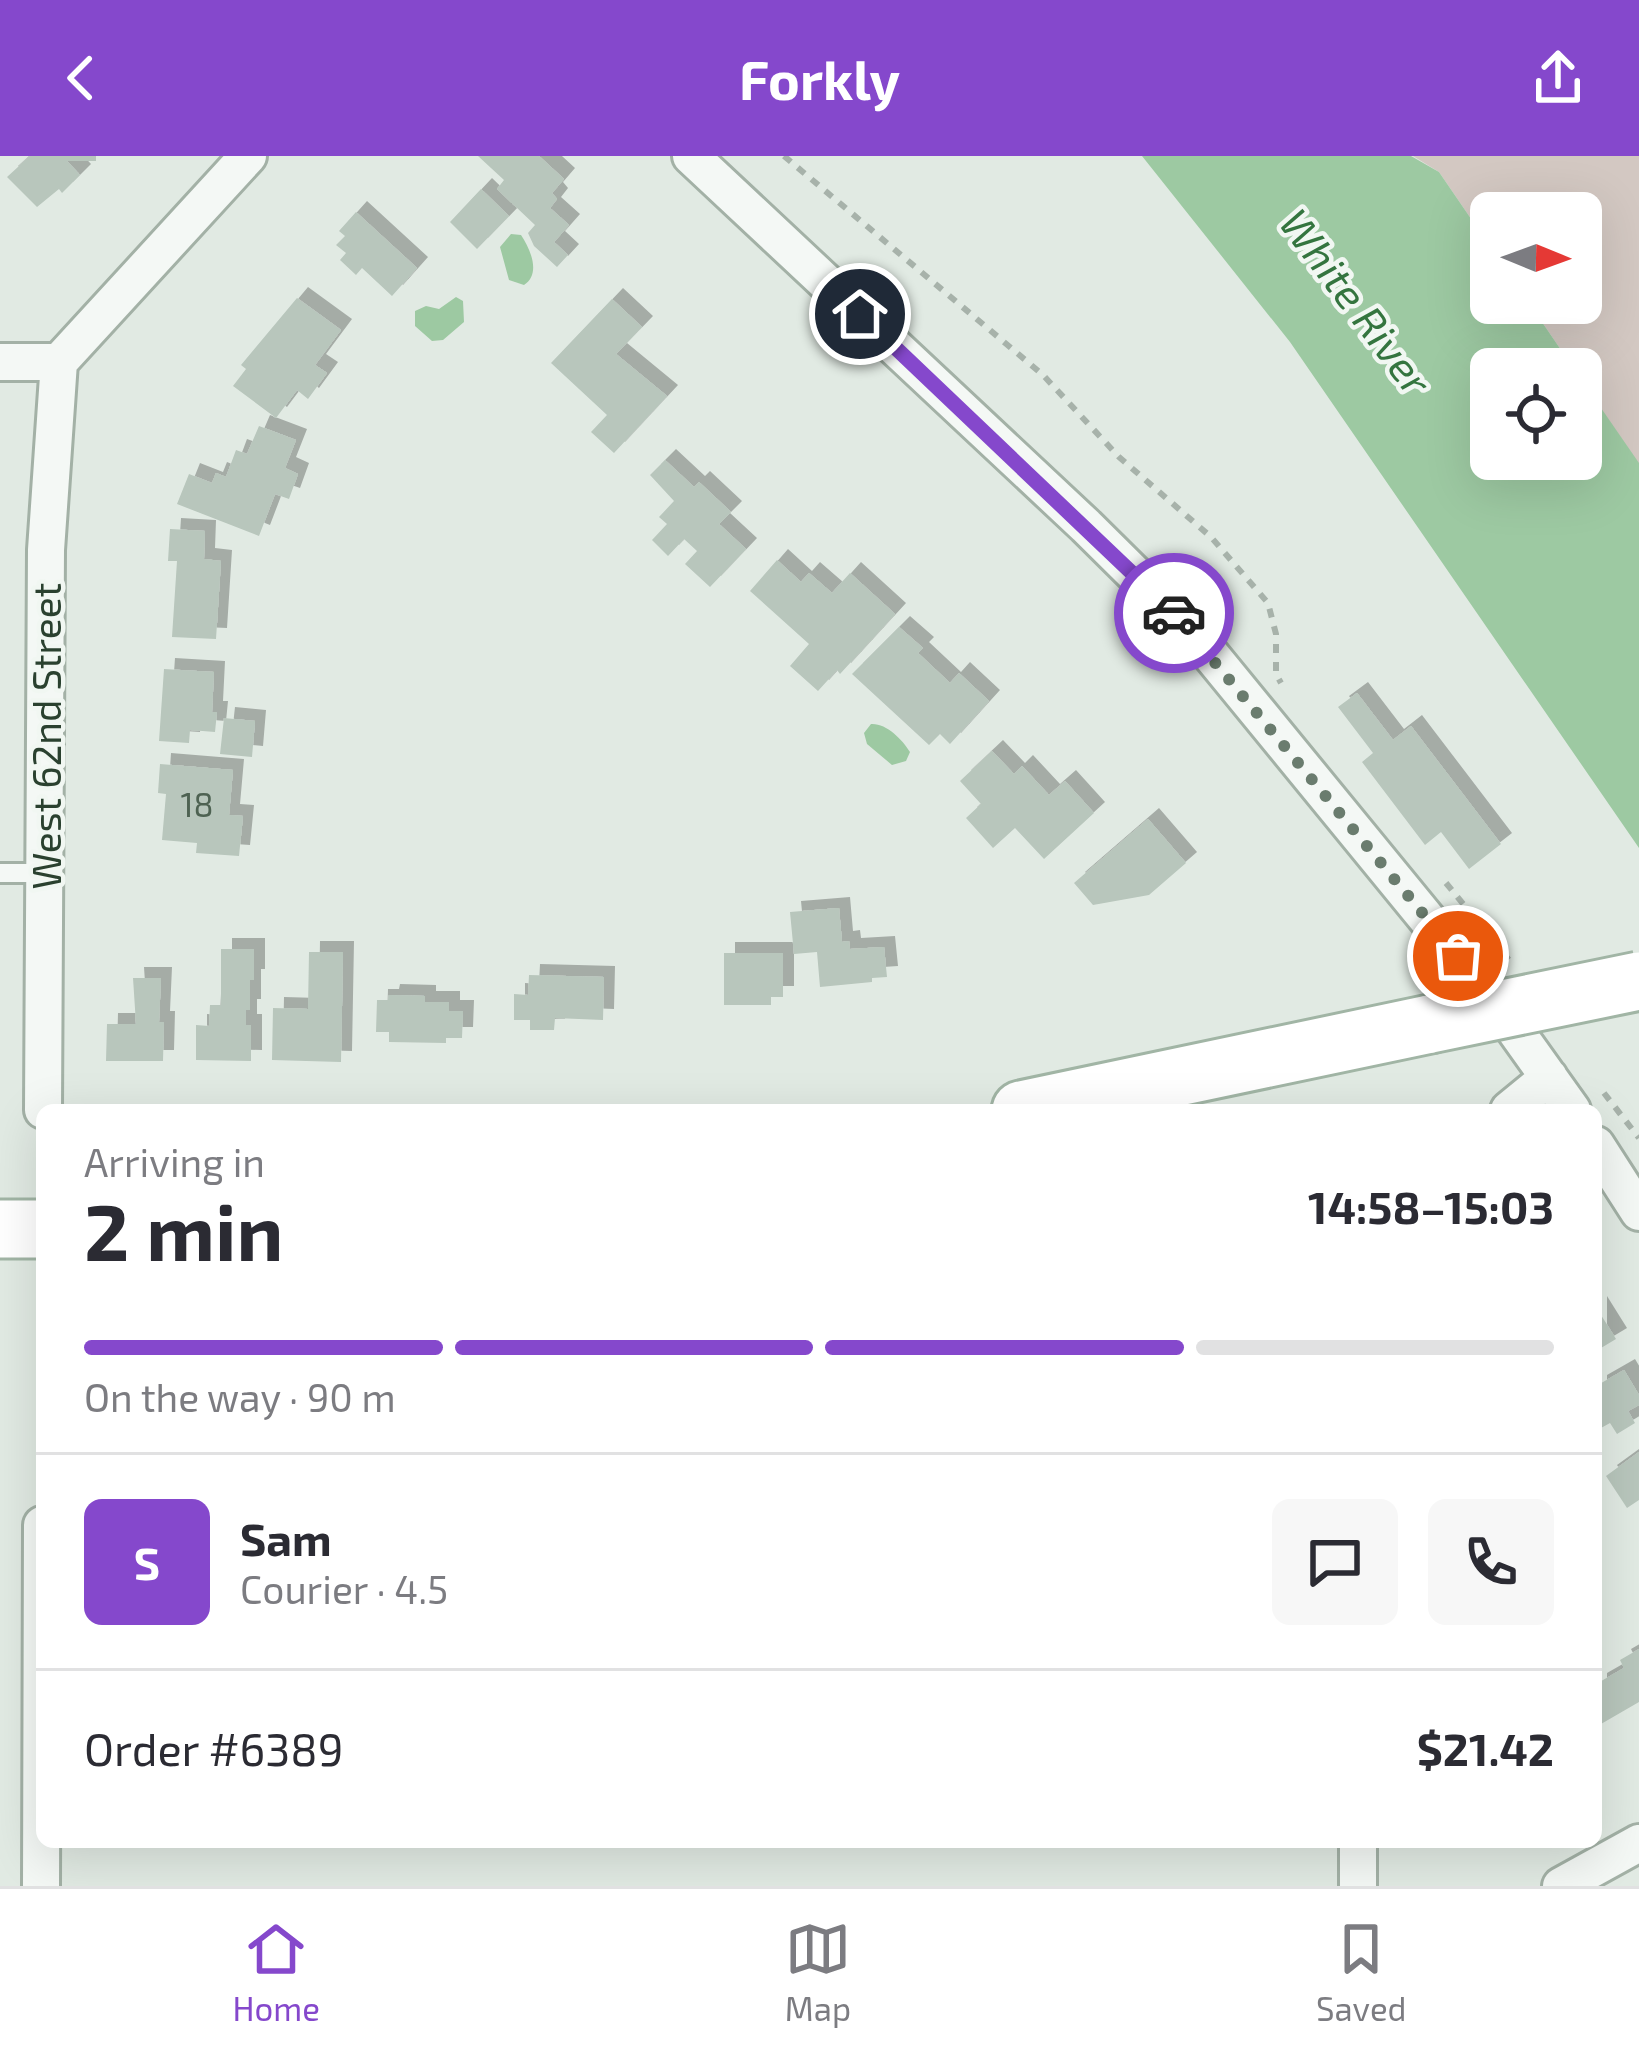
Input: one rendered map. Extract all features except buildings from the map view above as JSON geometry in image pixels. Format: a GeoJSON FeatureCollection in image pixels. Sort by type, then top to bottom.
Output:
{"type":"FeatureCollection","features":[{"type":"Feature","properties":{"kind":"main road"},"geometry":{"type":"LineString","coordinates":[[1050,1104],[1639,981]]}},
{"type":"Feature","properties":{"kind":"main road"},"geometry":{"type":"LineString","coordinates":[[0,1229],[36,1229]]}},
{"type":"Feature","properties":{"kind":"street"},"geometry":{"type":"LineString","coordinates":[[0,362],[59,362],[248,156]]}},
{"type":"Feature","properties":{"kind":"street"},"geometry":{"type":"LineString","coordinates":[[691,156],[1087,526],[1188,627],[1495,1002],[1568,1104]]}},
{"type":"Feature","properties":{"kind":"street","name":"West 62nd Street"},"geometry":{"type":"LineString","coordinates":[[43,1104],[46,550],[59,362]]}},
{"type":"Feature","properties":{"kind":"street"},"geometry":{"type":"LineString","coordinates":[[1516,1104],[1549,1077]]}},
{"type":"Feature","properties":{"kind":"street"},"geometry":{"type":"LineString","coordinates":[[1602,1154],[1639,1212]]}},
{"type":"Feature","properties":{"kind":"street"},"geometry":{"type":"LineString","coordinates":[[1561,1886],[1639,1843]]}},
{"type":"Feature","properties":{"kind":"street"},"geometry":{"type":"LineString","coordinates":[[41,1848],[41,1886]]}},
{"type":"Feature","properties":{"kind":"street"},"geometry":{"type":"LineString","coordinates":[[1358,1848],[1358,1886]]}},
{"type":"Feature","properties":{"kind":"lane"},"geometry":{"type":"LineString","coordinates":[[0,873],[44,872]]}},
{"type":"Feature","properties":{"kind":"shaded area"},"geometry":{"type":"Polygon","coordinates":[[[1413,156],[1639,156],[1639,464],[1602,410],[1602,348],[1560,348],[1543,324],[1602,324],[1602,192],[1470,192],[1470,217],[1439,172],[1413,156]]]}},
{"type":"Feature","properties":{"kind":"water","name":"White River"},"geometry":{"type":"Polygon","coordinates":[[[1142,156],[1411,156],[1439,172],[1470,217],[1470,324],[1543,324],[1560,348],[1470,348],[1470,480],[1602,480],[1602,409],[1639,463],[1639,848],[1290,342],[1142,156]]]}},
{"type":"Feature","properties":{"kind":"water"},"geometry":{"type":"Polygon","coordinates":[[[511,234],[521,235],[533,262],[532,275],[524,285],[509,280],[500,247],[511,234]]]}},
{"type":"Feature","properties":{"kind":"water"},"geometry":{"type":"Polygon","coordinates":[[[456,297],[463,301],[464,322],[443,340],[432,341],[415,326],[415,311],[426,306],[439,309],[456,297]]]}},
{"type":"Feature","properties":{"kind":"water"},"geometry":{"type":"Polygon","coordinates":[[[871,724],[898,737],[910,752],[906,761],[892,765],[867,744],[864,733],[871,724]]]}},
{"type":"Feature","properties":{"kind":"way so far"},"geometry":{"type":"LineString","coordinates":[[1174,613],[1458,956]]}},
{"type":"Feature","properties":{"kind":"route"},"geometry":{"type":"LineString","coordinates":[[860,314],[1174,613]]}}]}
